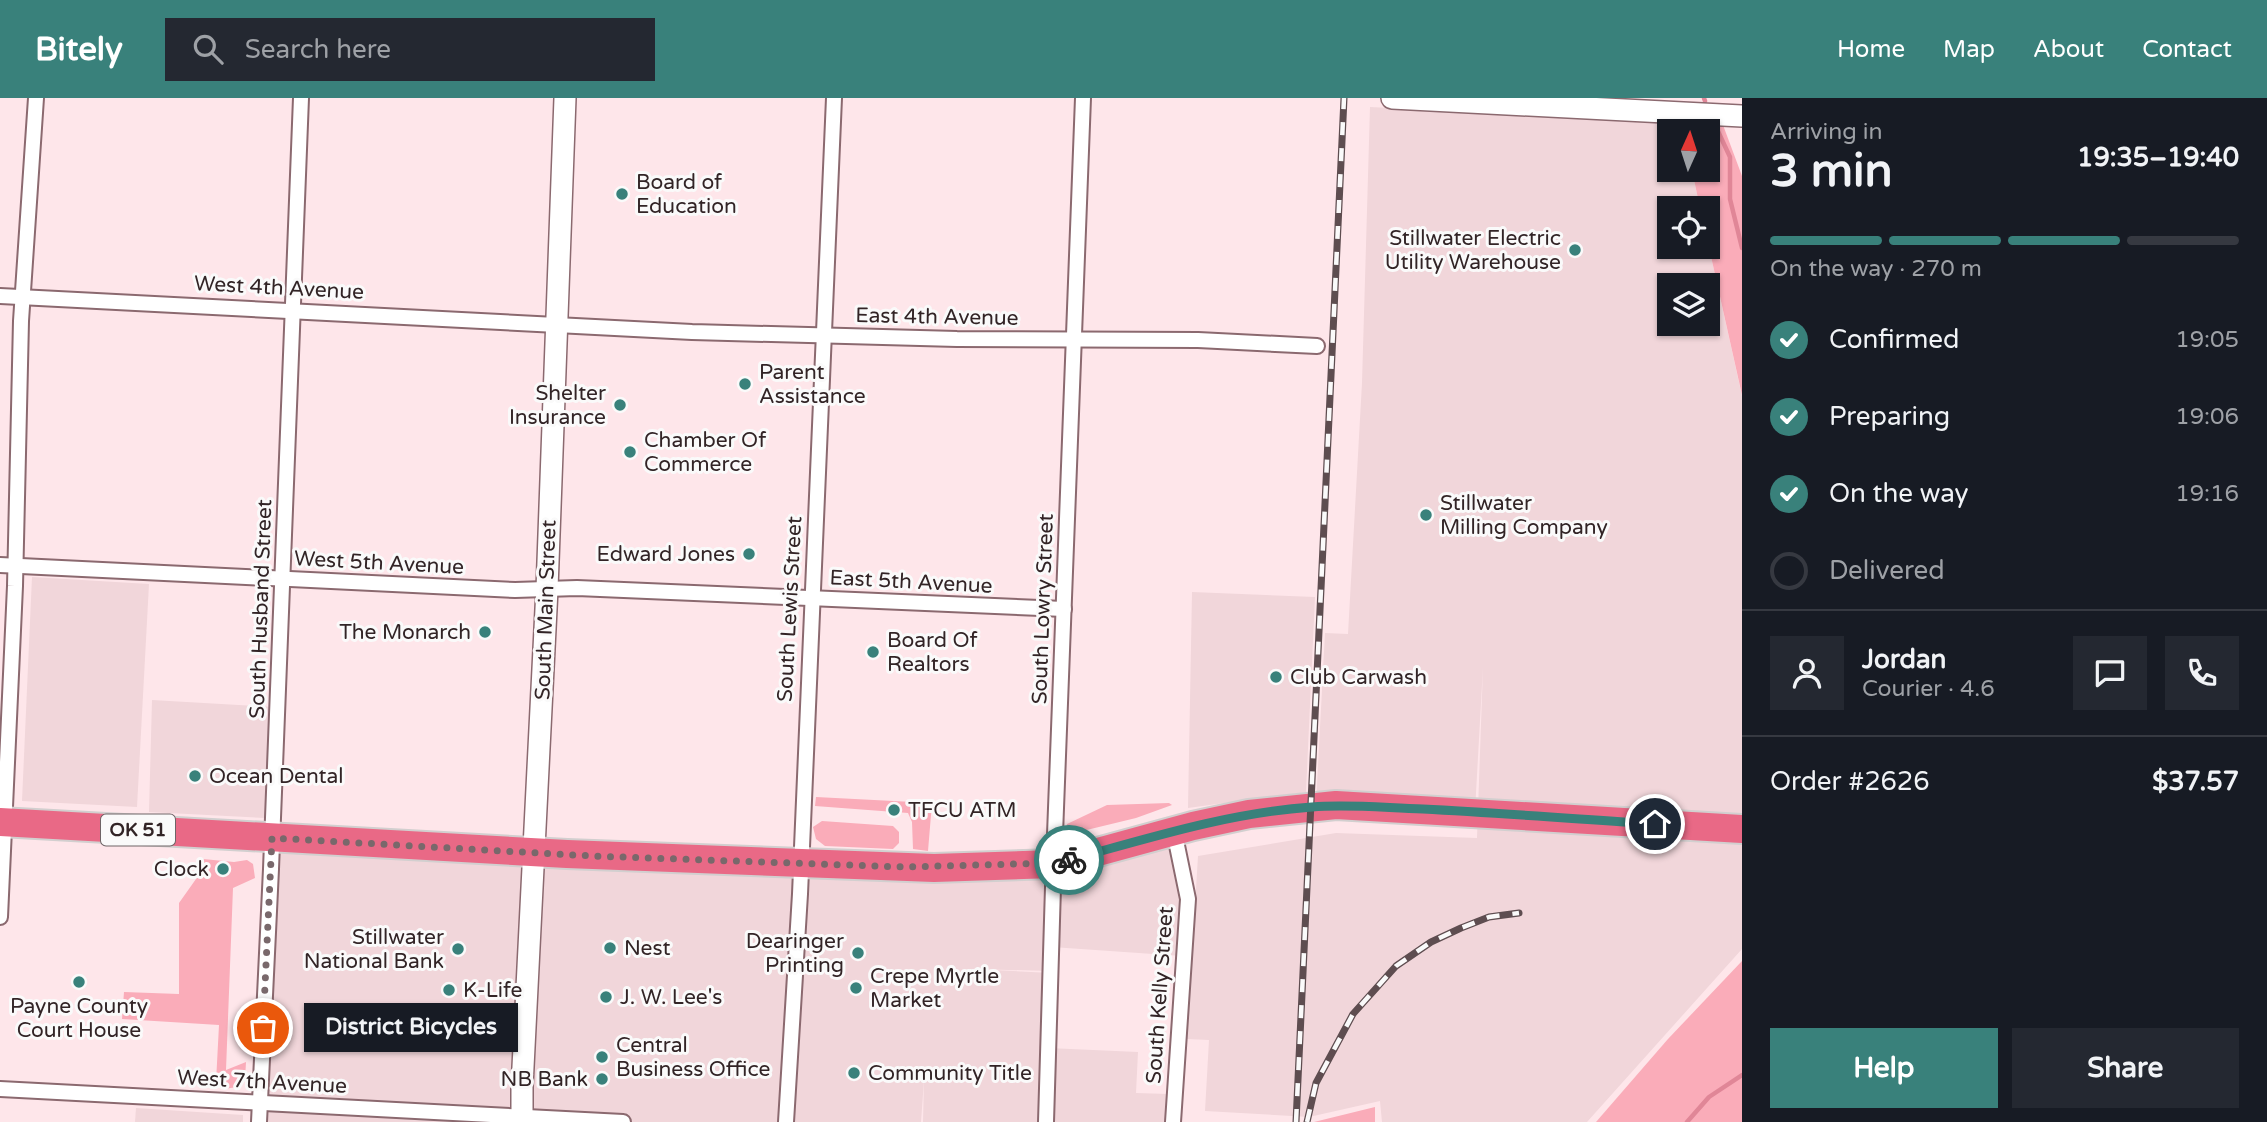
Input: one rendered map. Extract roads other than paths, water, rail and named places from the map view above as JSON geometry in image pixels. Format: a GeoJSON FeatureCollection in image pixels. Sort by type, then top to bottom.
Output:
{"type":"FeatureCollection","features":[{"type":"Feature","properties":{"kind":"highway","name":"OK 51"},"geometry":{"type":"LineString","coordinates":[[2,823],[535,852],[934,868],[1054,863],[1249,814],[1336,805],[1742,829]]}},
{"type":"Feature","properties":{"kind":"main road","name":"South Main Street"},"geometry":{"type":"LineString","coordinates":[[522,1119],[547,589],[565,98]]}},
{"type":"Feature","properties":{"kind":"main road"},"geometry":{"type":"LineString","coordinates":[[1392,98],[1742,116]]}},
{"type":"Feature","properties":{"kind":"street"},"geometry":{"type":"LineString","coordinates":[[0,917],[8,565],[36,98]]}},
{"type":"Feature","properties":{"kind":"street","name":"South Husband Street"},"geometry":{"type":"LineString","coordinates":[[258,1122],[283,579],[301,98]]}},
{"type":"Feature","properties":{"kind":"street","name":"South Lewis Street"},"geometry":{"type":"LineString","coordinates":[[786,1122],[801,863],[834,98]]}},
{"type":"Feature","properties":{"kind":"street","name":"South Lowry Street"},"geometry":{"type":"LineString","coordinates":[[1046,1122],[1083,98]]}},
{"type":"Feature","properties":{"kind":"street","name":"West 4th Avenue"},"geometry":{"type":"LineString","coordinates":[[0,296],[556,323]]}},
{"type":"Feature","properties":{"kind":"street","name":"East 4th Avenue"},"geometry":{"type":"LineString","coordinates":[[556,323],[692,332],[824,336],[1198,340],[1317,346]]}},
{"type":"Feature","properties":{"kind":"street","name":"West 5th Avenue"},"geometry":{"type":"LineString","coordinates":[[8,565],[515,590],[547,589]]}},
{"type":"Feature","properties":{"kind":"street","name":"East 5th Avenue"},"geometry":{"type":"LineString","coordinates":[[547,589],[577,588],[1064,610]]}},
{"type":"Feature","properties":{"kind":"street","name":"South Kelly Street"},"geometry":{"type":"LineString","coordinates":[[1172,1122],[1188,899],[1174,831]]}},
{"type":"Feature","properties":{"kind":"street","name":"West 7th Avenue"},"geometry":{"type":"LineString","coordinates":[[0,1089],[522,1119],[623,1122]]}},
{"type":"Feature","properties":{"kind":"waterway"},"geometry":{"type":"LineString","coordinates":[[1720,136],[1730,157],[1730,199],[1742,248]]}},
{"type":"Feature","properties":{"kind":"waterway"},"geometry":{"type":"LineString","coordinates":[[1687,1122],[1709,1097],[1742,1075]]}},
{"type":"Feature","properties":{"kind":"railway"},"geometry":{"type":"LineString","coordinates":[[1296,1122],[1344,98]]}},
{"type":"Feature","properties":{"kind":"railway"},"geometry":{"type":"LineString","coordinates":[[1307,1122],[1316,1083],[1353,1014],[1396,966],[1431,942],[1461,928],[1489,917],[1519,913]]}},
{"type":"Feature","properties":{"kind":"place","name":"Board of Education"},"geometry":{"type":"Point","coordinates":[622,194]}},
{"type":"Feature","properties":{"kind":"place","name":"Stillwater Electric Utility Warehouse"},"geometry":{"type":"Point","coordinates":[1575,250]}},
{"type":"Feature","properties":{"kind":"place","name":"Parent Assistance"},"geometry":{"type":"Point","coordinates":[745,384]}},
{"type":"Feature","properties":{"kind":"place","name":"Shelter Insurance"},"geometry":{"type":"Point","coordinates":[620,405]}},
{"type":"Feature","properties":{"kind":"place","name":"Chamber Of Commerce"},"geometry":{"type":"Point","coordinates":[630,452]}},
{"type":"Feature","properties":{"kind":"place","name":"Stillwater Milling Company"},"geometry":{"type":"Point","coordinates":[1426,515]}},
{"type":"Feature","properties":{"kind":"place","name":"Edward Jones"},"geometry":{"type":"Point","coordinates":[749,554]}},
{"type":"Feature","properties":{"kind":"place","name":"The Monarch"},"geometry":{"type":"Point","coordinates":[485,632]}},
{"type":"Feature","properties":{"kind":"place","name":"Board Of Realtors"},"geometry":{"type":"Point","coordinates":[873,652]}},
{"type":"Feature","properties":{"kind":"place","name":"Club Carwash"},"geometry":{"type":"Point","coordinates":[1276,677]}},
{"type":"Feature","properties":{"kind":"place","name":"Ocean Dental"},"geometry":{"type":"Point","coordinates":[195,776]}},
{"type":"Feature","properties":{"kind":"place","name":"TFCU ATM"},"geometry":{"type":"Point","coordinates":[894,810]}},
{"type":"Feature","properties":{"kind":"place","name":"Clock"},"geometry":{"type":"Point","coordinates":[223,869]}},
{"type":"Feature","properties":{"kind":"place","name":"Nest"},"geometry":{"type":"Point","coordinates":[610,948]}},
{"type":"Feature","properties":{"kind":"place","name":"Stillwater National Bank"},"geometry":{"type":"Point","coordinates":[458,949]}},
{"type":"Feature","properties":{"kind":"place","name":"Dearinger Printing"},"geometry":{"type":"Point","coordinates":[858,953]}},
{"type":"Feature","properties":{"kind":"place","name":"Payne County Court House"},"geometry":{"type":"Point","coordinates":[79,982]}},
{"type":"Feature","properties":{"kind":"place","name":"Crepe Myrtle Market"},"geometry":{"type":"Point","coordinates":[856,988]}},
{"type":"Feature","properties":{"kind":"place","name":"K-Life"},"geometry":{"type":"Point","coordinates":[449,990]}},
{"type":"Feature","properties":{"kind":"place","name":"J. W. Lee's"},"geometry":{"type":"Point","coordinates":[606,997]}},
{"type":"Feature","properties":{"kind":"place","name":"District Bicycles"},"geometry":{"type":"Point","coordinates":[263,1028]}},
{"type":"Feature","properties":{"kind":"place","name":"Central Business Office"},"geometry":{"type":"Point","coordinates":[602,1057]}},
{"type":"Feature","properties":{"kind":"place","name":"Community Title"},"geometry":{"type":"Point","coordinates":[854,1073]}},
{"type":"Feature","properties":{"kind":"place","name":"NB Bank"},"geometry":{"type":"Point","coordinates":[602,1079]}}]}
